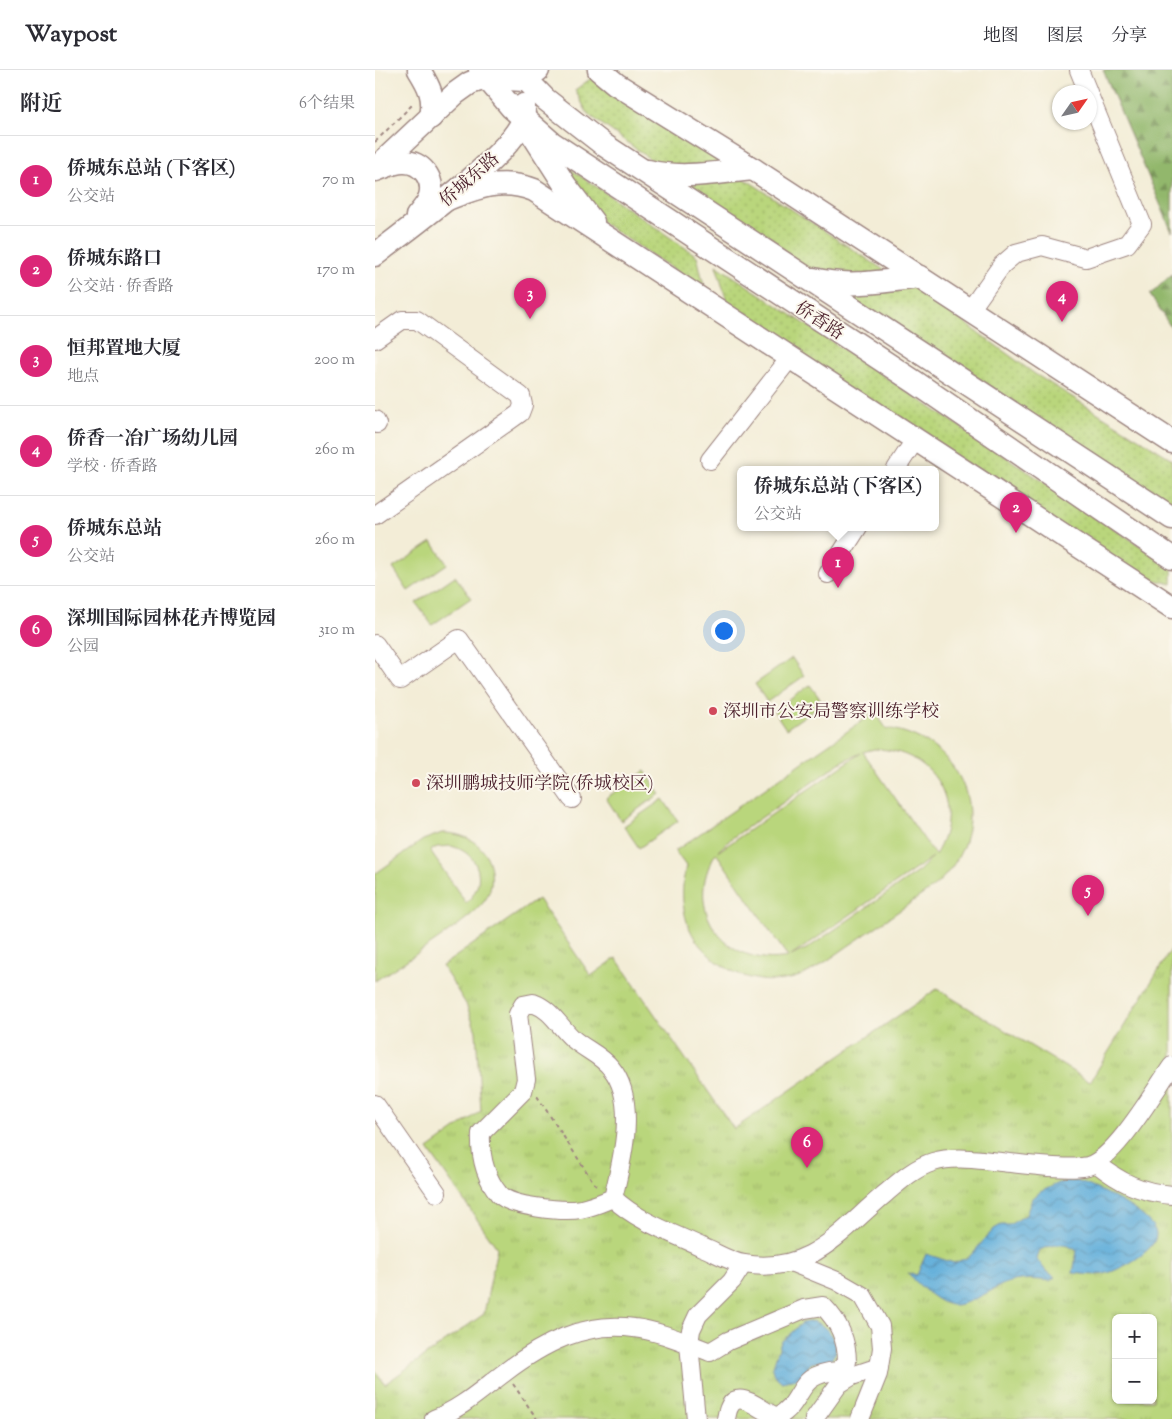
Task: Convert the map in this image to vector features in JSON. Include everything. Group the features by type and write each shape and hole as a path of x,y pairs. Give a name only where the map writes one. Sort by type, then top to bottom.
{"main road":[{"path":"599,70 616,84 753,168 1172,442"},
{"path":"375,170 431,116 483,74 526,73 523,119 570,192 608,239"},
{"name":"侨香路","path":"526,73 571,120 640,169 1172,518"},
{"name":"侨香路","path":"483,74 523,119 552,143 915,382 1172,558"},
{"path":"424,78 433,97 431,116"},
{"name":"侨城东路","path":"375,255 445,200 504,148 523,119"},
{"path":"375,170 396,162 413,163 427,174 430,182 430,198 402,234"},
{"path":"640,169 666,175 753,168"},
{"path":"445,200 481,186 496,183 517,184 534,190 1172,607"},
{"path":"802,276 831,284 853,284 920,277"},
{"path":"1120,574 1172,589"}],"street":[{"path":"1079,70 1085,85"},
{"path":"970,310 1001,265 1016,253 1042,246 1086,258 1127,244 1142,224 1097,114"},
{"path":"375,339 402,320 417,320 521,396 523,405 520,413 375,515"},
{"path":"710,460 790,358"},
{"path":"898,466 915,440"},
{"path":"828,574 855,531"},
{"path":"375,644 401,680 459,639 572,799"},
{"path":"533,1003 543,1007 555,1017 571,1038 610,1067 619,1080 625,1108 623,1154 613,1198 580,1210 519,1205 500,1196 486,1171 481,1149 481,1133 523,1090 526,1079 517,1014 523,1005 533,1003"},
{"path":"613,1198 636,1216 743,1264 774,1266 793,1263 811,1256 894,1186 931,1162 945,1159 966,1159 1068,1167 1096,1163 1108,1154 1121,1138 1172,1066"},
{"path":"375,1104 437,1193"},
{"path":"1096,1163 1128,1185 1149,1193 1172,1195"},
{"path":"793,1263 837,1281 863,1296 881,1326 882,1348 879,1367 867,1405 860,1419"},
{"path":"696,1419 689,1344 691,1330 698,1315 732,1281 743,1264"},
{"path":"434,1419 465,1403 542,1346 569,1334 603,1328 634,1328 710,1352 728,1341 804,1309 823,1306 836,1319 847,1346 847,1362 839,1371 821,1372 812,1376 786,1412 777,1417 765,1413 746,1399 738,1399 730,1405 726,1419"},
{"path":"814,1419 839,1384 852,1376 879,1367"}],"path":[{"path":"375,142 424,78"},
{"path":"526,1079 595,1183 613,1198"},
{"path":"505,1372 537,1419"}],"green space":[{"path":"1103,70 1172,70 1172,232"},
{"path":"594,76 725,164 661,167 588,114 575,90"},
{"path":"559,161 697,256 705,290 600,221"},
{"path":"739,175 887,272 851,278 804,269 687,181"},
{"path":"716,265 1172,567 1172,584 1116,571 730,312"},
{"path":"1172,274 1172,329 1150,295"},
{"path":"913,285 1035,374 1172,459 1172,512 839,291 875,294"},
{"path":"432,542 447,564 408,591 393,568"},
{"path":"455,576 471,598 432,625 416,603"},
{"path":"792,658 804,676 767,702 755,684"},
{"path":"810,685 823,703 786,729 774,711"},
{"path":"875,712 886,728 915,736 938,751 955,770 966,792 969,817 965,842 953,866 932,888 816,968 796,977 782,980 768,981 741,975 716,961 697,942 691,932 684,911 683,889 686,866 675,851","holes":["874,749 895,751 913,758 928,769 939,783 945,799 947,817 944,836 935,855 863,752","861,753 718,851 732,838 843,761","716,853 788,957 765,958 745,954 728,944 715,930 707,913 704,894 706,874","933,857 919,871 808,948 791,956"]},
{"path":"645,771 660,794 621,821 606,798"},
{"path":"663,799 678,821 639,848 624,826"},
{"path":"442,833 456,834 474,842 483,851 489,862 492,877 489,892 481,906 469,916 436,941 375,981 375,874 423,840","holes":["451,846 469,855 474,862 479,878 473,895 466,903 430,851 437,847"]},
{"path":"538,899 591,976 616,958 734,1129 937,989 1090,1082 1172,948 1172,1419 375,1419 375,1370 385,1384 484,1314 497,1248 428,1149 481,1111 476,1031 466,1004 442,966"}],"water":[{"path":"1076,1181 1109,1195 1146,1218 1153,1226 1156,1234 1155,1240 1150,1247 1127,1265 1104,1274 1092,1275 1073,1273 1077,1251 1073,1248 1064,1245 1050,1246 1040,1250 1037,1259 1045,1270 1055,1277 1050,1281 1027,1280 1009,1282 968,1302 953,1305 941,1302 931,1295 908,1273 917,1275 926,1254 954,1263 969,1257 994,1229 1001,1225 1009,1225 1026,1215 1032,1199 1040,1192 1059,1183"},
{"path":"813,1321 823,1326 829,1333 834,1341 836,1352 831,1359 811,1363 800,1378 782,1382 774,1375 772,1369 781,1342 802,1323"}],"place":[{"name":"恒邦置地大厦","path":"530,319"},
{"name":"侨香一冶广场幼儿园","path":"1062,322"},
{"name":"侨城东路口","path":"1016,533"},
{"name":"侨城东总站 (下客区)","path":"838,588"},
{"name":"深圳市公安局警察训练学校","path":"713,711"},
{"name":"深圳鹏城技师学院(侨城校区)","path":"416,783"},
{"name":"侨城东总站","path":"1088,916"},
{"name":"深圳国际园林花卉博览园","path":"807,1168"}]}
